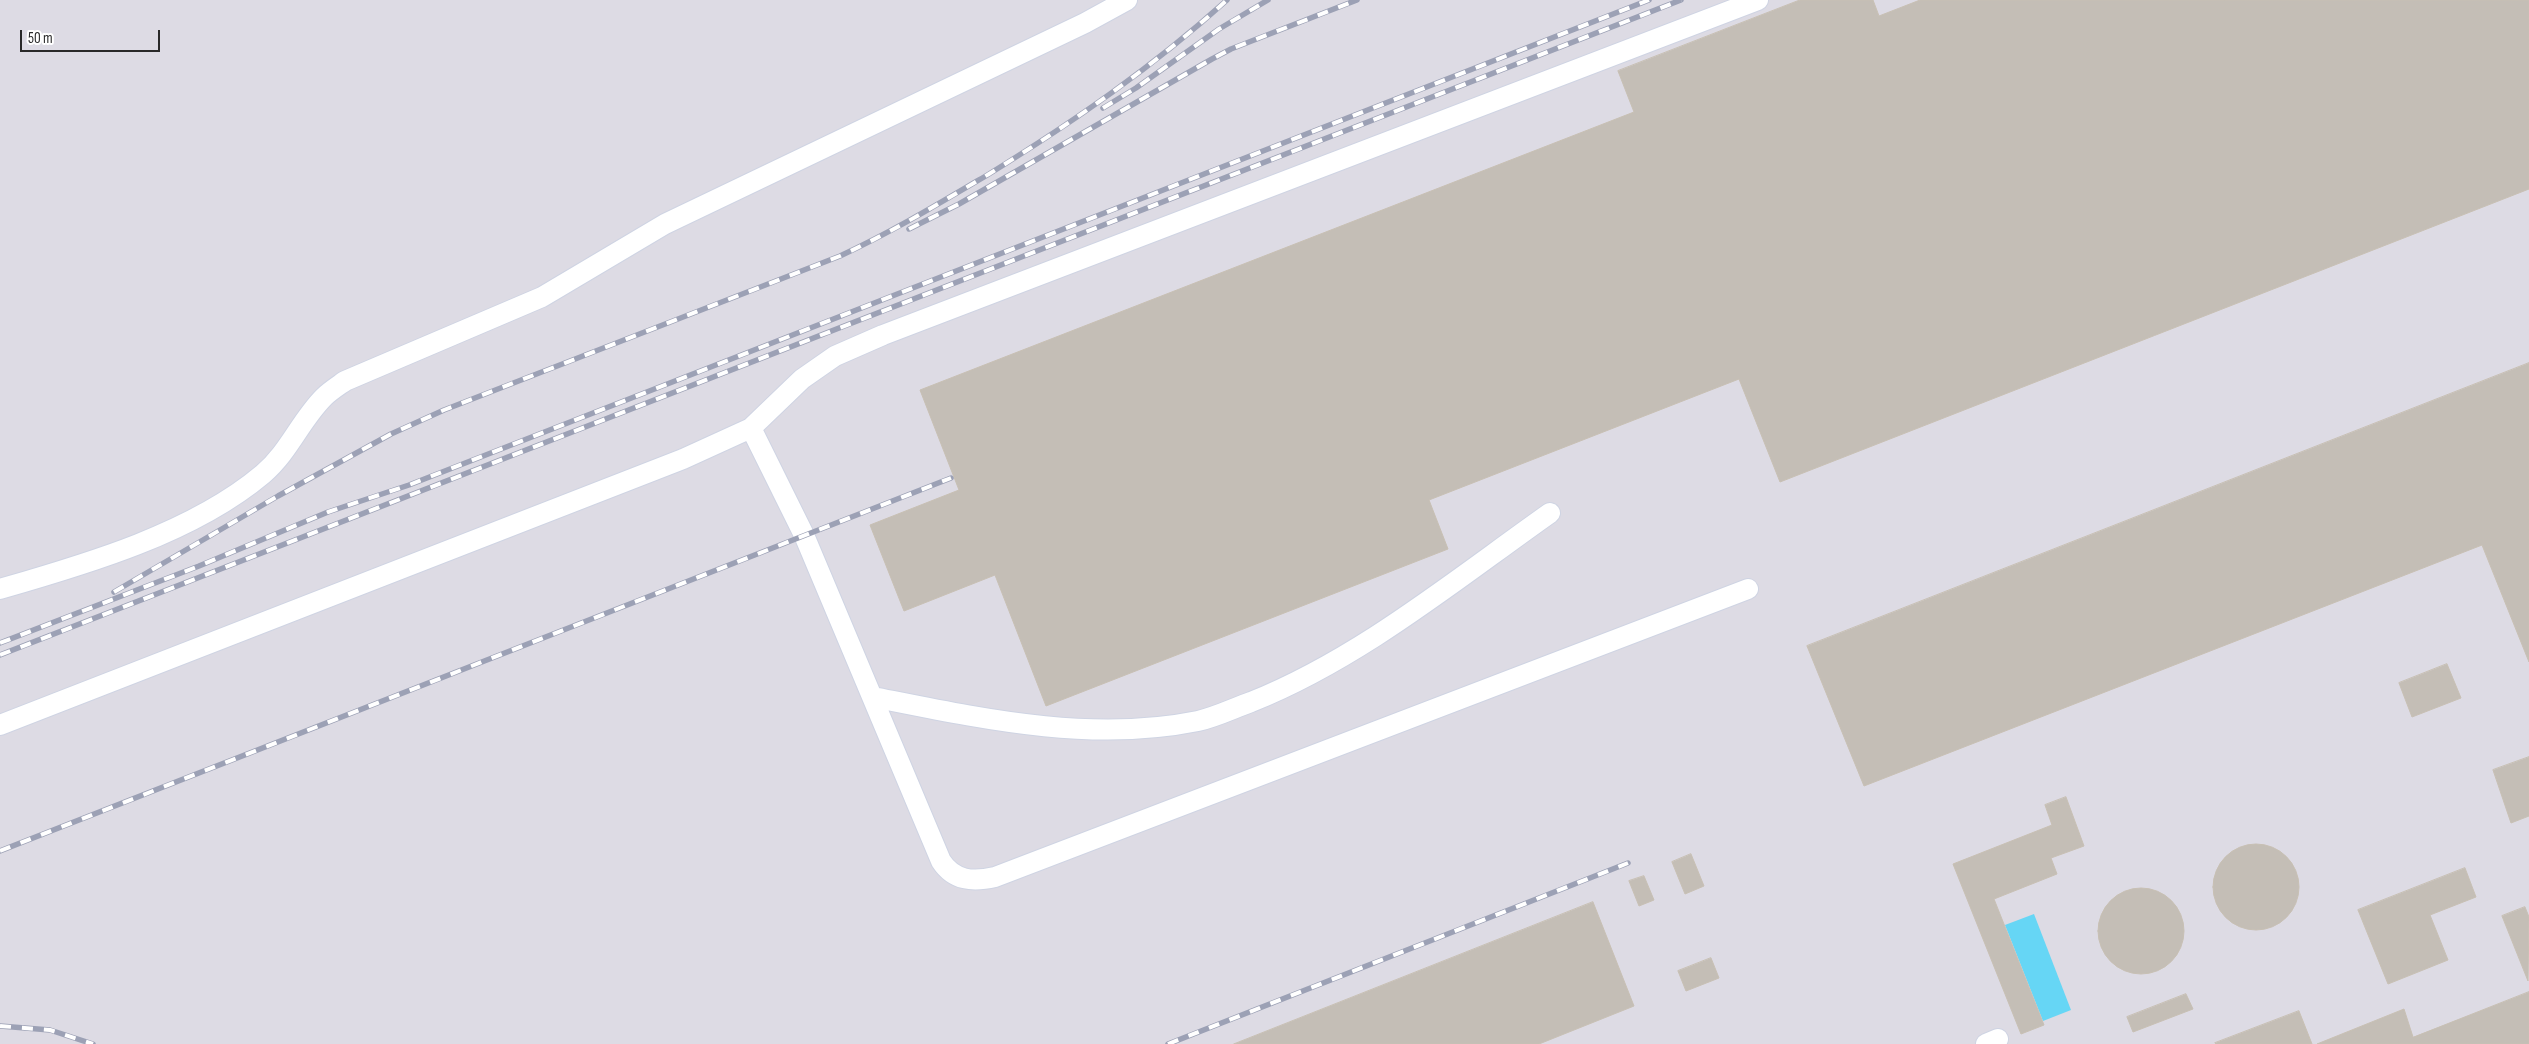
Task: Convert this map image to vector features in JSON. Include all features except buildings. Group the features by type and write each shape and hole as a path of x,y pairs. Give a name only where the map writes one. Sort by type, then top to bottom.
{"street":[{"path":"0,589 88,563 197,516 262,475 284,454 324,397 345,381 542,297 665,224 1085,23 1127,0"},
{"path":"0,726 684,458 751,428 802,379 835,356 883,335 1758,0"},
{"path":"751,428 804,535 941,861 947,870 967,880 980,880 1748,589"},
{"path":"873,697 997,721 1059,728 1164,726 1200,721 1277,692 1310,676 1408,613 1550,513"}],"shaded area":[{"path":"0,0 2529,0 2529,1044 0,1044"}],"water":[{"path":"2034,914 2071,1010 2043,1021 2005,925"}],"railway":[{"path":"114,592 278,496 391,434 444,410 840,256 916,217 989,174 1082,114 1141,71 1227,0"},
{"path":"1103,108 1136,88 1219,29 1268,0"},
{"path":"909,229 959,204 1231,49 1357,0"},
{"path":"0,643 199,566 328,512 409,485 1649,0"},
{"path":"0,655 1681,0"},
{"path":"0,851 951,478"},
{"path":"1168,1044 1628,863"},
{"path":"0,1026 50,1030 93,1044"}]}
